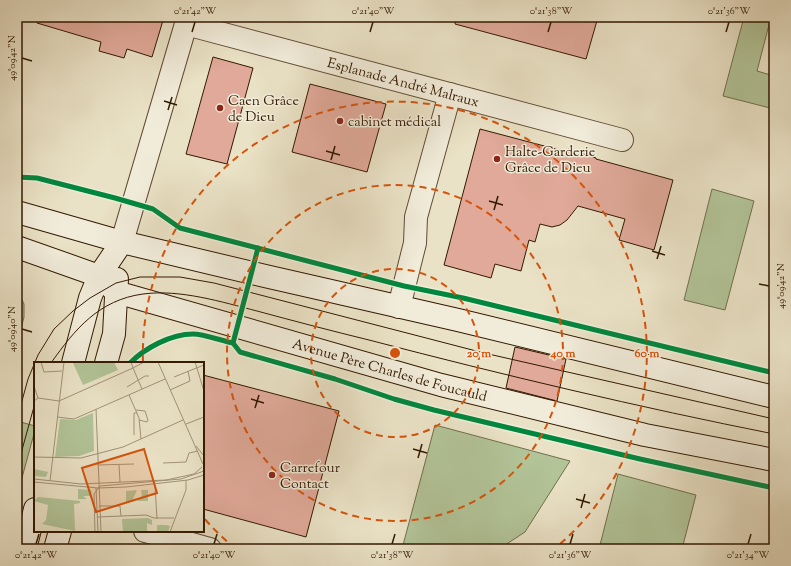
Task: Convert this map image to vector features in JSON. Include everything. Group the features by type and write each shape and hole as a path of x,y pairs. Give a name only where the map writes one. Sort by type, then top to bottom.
{"main road":[{"name":"Esplanade André Malraux","path":"187,20 450,94 622,140"},
{"path":"106,362 114,334 116,292 122,242 187,20"},
{"path":"399,307 415,244 416,217 450,94"},
{"path":"17,212 122,242 473,323 774,397"},
{"path":"73,362 90,298 99,276 122,242"},
{"name":"Avenue Père Charles de Foucauld","path":"17,247 99,276 116,292 441,385 645,435 774,460"},
{"path":"25,549 34,514"},
{"path":"55,549 60,532"},
{"path":"149,532 210,549"}],"green space":[{"path":"744,17 771,17 757,71 774,76 774,109 723,96"},
{"path":"712,189 754,201 725,310 684,300"},
{"path":"17,289 24,304 24,317 17,344"},
{"path":"17,421 34,426 34,434 17,496"},
{"path":"435,425 570,461 525,532 499,549 402,549"},
{"path":"618,474 696,495 682,549 599,549"}],"building":[{"path":"38,17 164,17 152,57 127,49 124,58 99,51 101,42 37,23"},
{"path":"456,17 598,17 586,59 455,24"},
{"name":"Caen Grâce de Dieu","path":"213,57 253,68 227,164 186,154"},
{"name":"cabinet médical","path":"310,84 386,104 367,172 292,152"},
{"path":"480,129 567,152 568,149 596,159 673,180 654,250 619,240 625,219 578,206 567,220 560,225 552,227 540,224 535,242 529,240 521,271 495,264 491,278 444,265"},
{"path":"515,347 566,359 557,401 506,388"},
{"path":"204,375 339,411 306,537 204,509"}],"tram line":[{"path":"35,362 54,329 73,311 90,298 116,283 140,277 180,277 214,283 484,353 774,419"},
{"path":"52,362 79,328 90,318 113,303 127,297 143,294 172,293 215,300 327,330 571,390 774,434"},
{"path":"17,419 28,379 34,365"},
{"path":"17,468 34,407"}],"cycle path":[{"path":"17,177 37,178 115,198 153,209 180,228 404,286 463,298 774,373"},
{"path":"131,362 151,347 176,336 193,334 202,335 233,343 258,248"},
{"path":"233,343 240,352 335,379 394,399 434,410 640,459 774,488"}],"place":[{"name":"Caen Grâce de Dieu","path":"220,108"},
{"name":"cabinet médical","path":"340,121"},
{"name":"Halte-Garderie Grâce de Dieu","path":"497,159"},
{"name":"Carrefour Contact","path":"272,475"}]}
